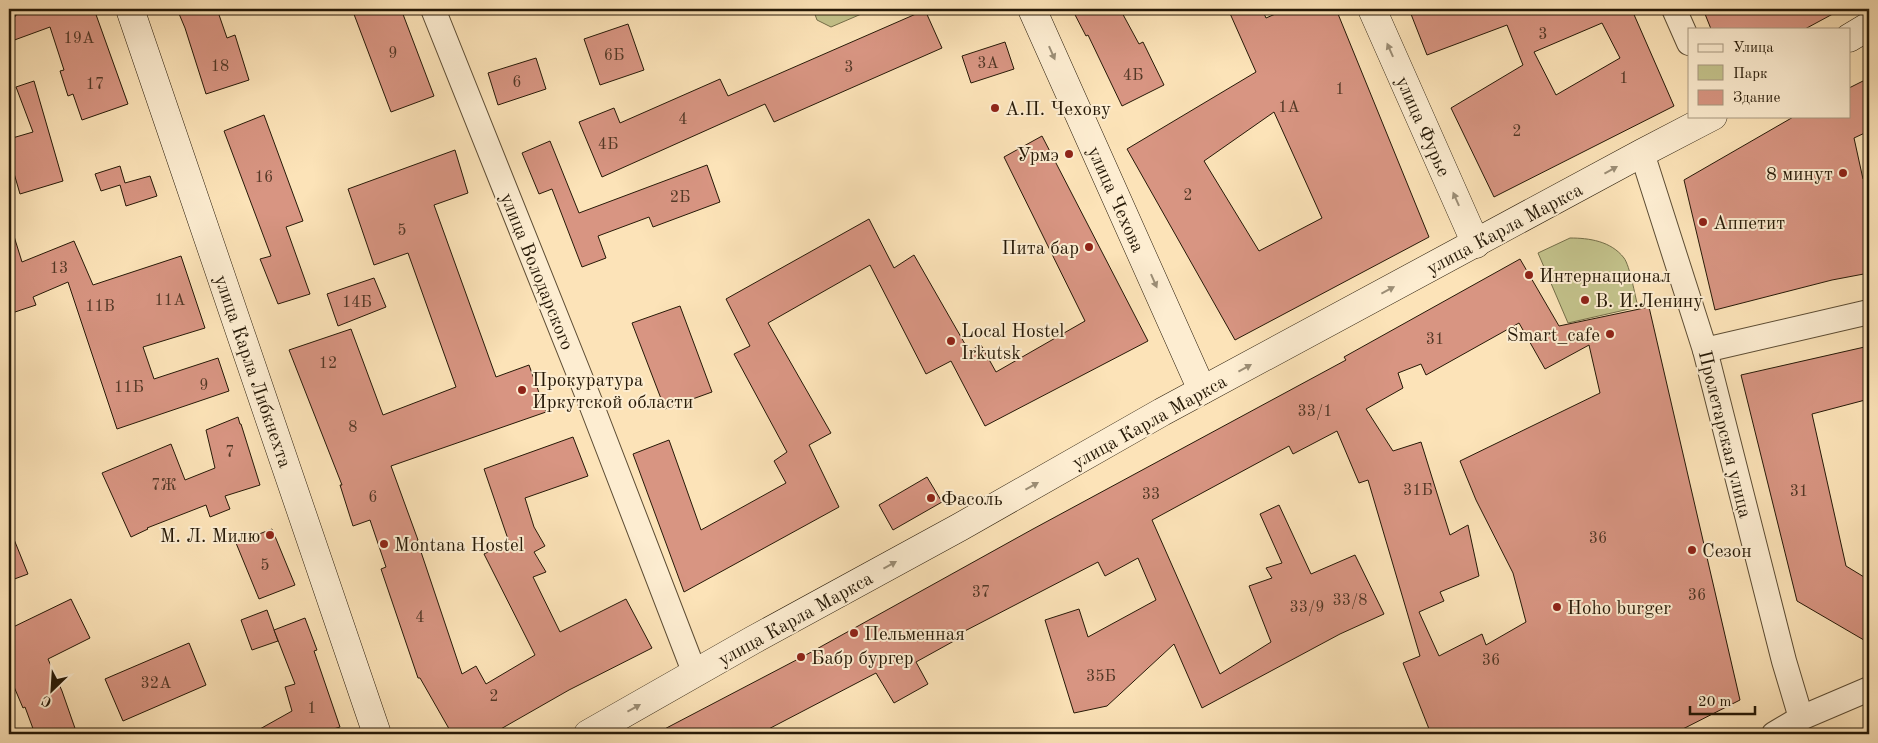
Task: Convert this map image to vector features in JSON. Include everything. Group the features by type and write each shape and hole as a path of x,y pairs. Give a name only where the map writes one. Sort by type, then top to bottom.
{"street":[{"name":"улица Карла Либкнехта","path":"130,9 378,734"},
{"name":"улица Володарского","path":"433,9 591,404 695,674"},
{"name":"улица Чехова","path":"1032,9 1202,390"},
{"name":"улица Фурье","path":"1372,9 1476,244"},
{"path":"1674,9 1688,41"},
{"path":"1850,37 1869,26"},
{"name":"улица Карла Маркса","path":"591,734 1202,390 1709,118"},
{"name":"Пролетарская улица","path":"1642,153 1705,350 1784,661 1801,718"},
{"path":"1705,350 1869,312"},
{"path":"1774,734 1801,718 1869,689"}],"green space":[{"path":"813,9 873,9 831,27 817,20"},
{"path":"1570,238 1606,244 1619,252 1628,267 1638,307 1568,323 1538,253"}],"building":[{"path":"13,9 94,9 128,104 82,120 73,94 68,96 60,71 64,70 50,27 9,42 9,17 16,16"},
{"path":"177,9 217,9 227,38 235,35 249,80 206,94"},
{"path":"352,9 401,9 434,96 391,112"},
{"path":"1072,9 1120,9 1139,44 1143,42 1164,85 1122,106 1088,35 1086,36"},
{"path":"1228,9 1262,9 1266,18 1287,9 1336,9 1429,237 1235,340 1127,149 1256,72","holes":["1274,112 1322,218 1259,251 1204,161"]},
{"path":"1409,9 1635,9 1632,10 1674,106 1494,197 1451,108 1523,65 1507,25 1427,55","holes":["1602,23 1620,58 1556,95 1534,52"]},
{"path":"1703,9 1842,9 1807,28 1711,28"},
{"path":"925,10 942,48 774,122 765,104 602,177 579,122 614,108 620,123 720,79 728,96"},
{"path":"628,24 644,70 600,85 584,39"},
{"path":"1005,42 1014,69 971,83 962,56"},
{"path":"536,58 546,89 498,105 488,73"},
{"path":"1869,78 1869,131 1854,138 1863,179 1869,176 1869,273 1832,280 1715,310 1684,180 1792,118 1850,118 1850,88"},
{"path":"34,81 63,181 20,194 9,156 9,139 33,132 16,87"},
{"path":"264,115 303,221 286,227 310,294 278,304 260,259 271,256 224,131"},
{"path":"1042,136 1148,341 985,426 951,361 926,374 870,265 768,323 831,433 809,445 839,507 684,592 633,454 669,440 701,530 786,483 774,461 787,452 734,354 750,346 726,299 869,219 894,268 914,255 969,351 981,345 996,372 1085,321 1004,157"},
{"path":"550,141 579,213 707,165 720,202 653,227 649,217 598,236 606,258 582,267 552,189 539,194 522,153"},
{"path":"455,150 468,193 434,205 496,377 529,365 546,412 391,466 418,540 462,674 476,666 486,684 535,655 484,554 509,542 484,469 573,437 588,476 525,498 534,527 545,546 534,552 546,572 533,577 560,632 626,599 652,648 569,690 492,734 452,734 420,678 418,678 381,569 386,567 370,520 353,526 340,485 342,485 289,350 351,329 383,415 456,387 408,253 374,265 348,189"},
{"path":"120,166 125,183 150,176 157,196 126,206 120,185 101,191 95,174"},
{"path":"9,233 13,233 22,262 74,241 93,285 181,256 205,328 143,347 154,379 218,358 229,391 117,429 68,282 33,297 36,305 9,314"},
{"path":"1520,259 1559,326 1649,307 1740,700 1673,734 1431,734 1403,663 1420,656 1368,480 1359,483 1337,431 1293,454 1289,446 1152,520 1220,674 1271,642 1249,586 1272,578 1266,568 1282,563 1260,514 1279,505 1311,574 1355,555 1384,614 1340,634 1202,708 1174,644 1107,706 1074,713 1045,620 1079,609 1088,637 1156,600 1138,558 1105,576 1098,562 961,633 963,636 916,662 928,684 894,703 876,673 759,734 655,734 804,656 1033,529 1346,360 1344,357","holes":["1519,323 1545,369 1589,345 1600,393 1460,461 1476,500 1513,573 1526,622 1486,645 1482,634 1439,656 1419,612 1444,601 1440,592 1479,576 1468,525 1450,535 1421,442 1393,451 1366,409 1403,388 1398,373 1421,364 1426,375"]},
{"path":"374,278 386,307 338,326 327,294"},
{"path":"680,306 712,392 665,409 632,323"},
{"path":"1869,346 1869,399 1812,414 1846,566 1869,580 1869,643 1797,601 1741,375"},
{"path":"238,417 260,485 225,496 230,509 210,517 206,505 147,528 131,537 102,473 171,444 185,480 215,468 206,430"},
{"path":"927,477 942,502 893,530 879,505"},
{"path":"9,527 28,574 9,581"},
{"path":"272,529 295,585 259,599 236,543"},
{"path":"71,599 90,638 48,659 62,691 77,734 35,734 25,707 23,708 9,675 9,629"},
{"path":"267,610 278,641 252,650 241,620"},
{"path":"305,618 317,650 314,651 340,727 317,734 251,734 292,711 285,687 295,684 274,630"},
{"path":"189,643 206,685 123,721 105,679"}],"place":[{"name":"А.П. Чехову","path":"995,108"},
{"name":"Урмэ","path":"1069,154"},
{"name":"8 минут","path":"1843,173"},
{"name":"Аппетит","path":"1703,222"},
{"name":"Пита бар","path":"1089,247"},
{"name":"Интернационал","path":"1529,275"},
{"name":"В. И.Ленину","path":"1585,300"},
{"name":"Smart_cafe","path":"1610,334"},
{"name":"Local Hostel Irkutsk","path":"951,341"},
{"name":"Прокуратура Иркутской области","path":"522,390"},
{"name":"Фасоль","path":"931,498"},
{"name":"М. Л. Милю","path":"270,535"},
{"name":"Montana Hostel","path":"384,544"},
{"name":"Сезон","path":"1692,550"},
{"name":"Hoho burger","path":"1557,607"},
{"name":"Пельменная","path":"854,633"},
{"name":"Бабр бургер","path":"801,657"}]}
